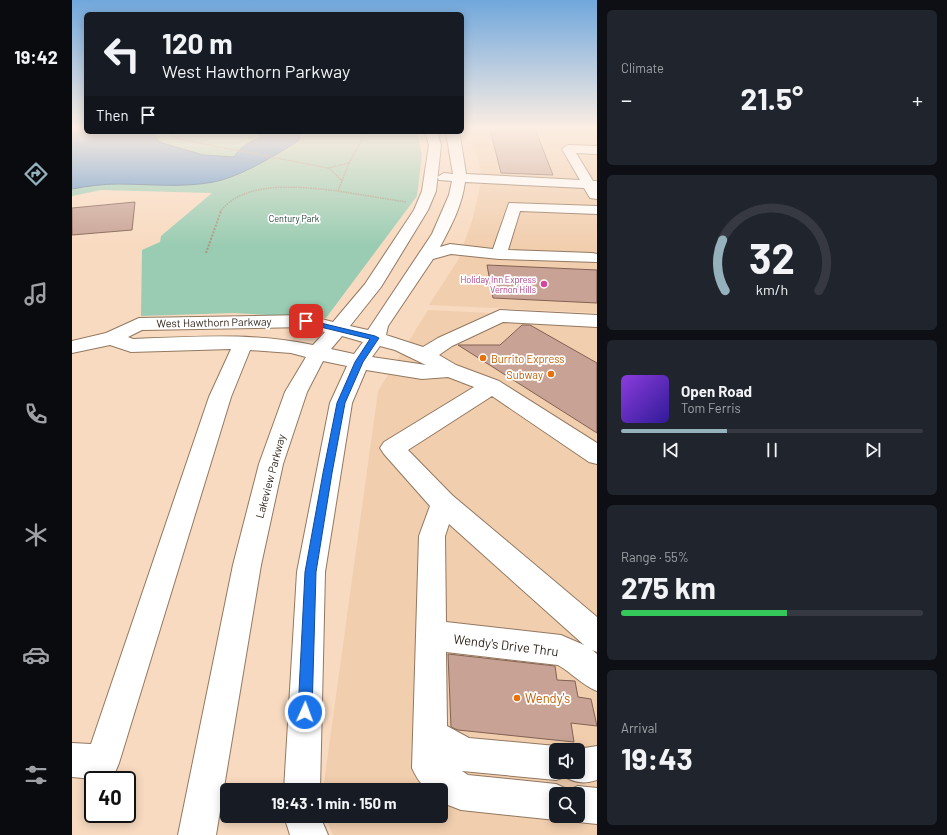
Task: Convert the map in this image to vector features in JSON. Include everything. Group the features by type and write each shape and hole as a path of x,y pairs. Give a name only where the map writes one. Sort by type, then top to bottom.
{"street":[{"name":"Lakeview Parkway","path":"197,835 247,565 271,464 296,392 318,352 372,286 416,220 429,191 432,168"},
{"path":"302,783 311,572 341,403 359,362 375,338 379,326 425,256 451,212 459,178 458,168"},
{"path":"582,168 593,184 597,199"},
{"path":"431,176 593,184"},
{"path":"499,254 514,206 597,210"},
{"path":"425,256 450,249 499,254 592,258"},
{"path":"426,355 445,342 500,316 597,322"},
{"name":"West Hawthorn Parkway","path":"72,347 112,338 139,324 179,322 306,321 401,345 426,355 449,370"},
{"name":"West Hawthorn Parkway","path":"112,338 131,346 243,343 291,347 359,362 422,372 449,370"},
{"path":"72,760 102,763 220,397 243,343"},
{"path":"449,370 492,386 597,455"},
{"path":"492,386 392,448 443,503 597,637"},
{"path":"443,503 432,536 430,768 461,792 549,801"},
{"name":"Wendy's Drive Thru","path":"431,634 463,640 561,650 580,660 597,675"},
{"path":"431,736 466,755 549,762"},
{"path":"585,766 597,763"},
{"path":"585,805 597,806"},
{"path":"299,835 301,823"},
{"path":"305,823 309,835"}],"path":[{"path":"328,168 342,180"},
{"path":"338,191 347,168"},
{"path":"206,253 221,211 238,196 263,189 294,186 338,191 410,203"}],"shaded area":[{"path":"480,168 597,168 597,313 429,305 458,260 473,218 481,182"},
{"path":"428,310 597,318 597,835 333,835 328,823 448,823 448,783 324,783 378,391"}],"green space":[{"name":"Century Park","path":"72,168 420,168 417,196 326,318 233,313 141,316 142,250 160,242 161,236 212,193 101,190 72,196"}],"water":[{"path":"72,168 251,168 234,176 201,184 107,184 72,189"}],"building":[{"path":"500,168 550,168 553,175 501,173"},
{"path":"135,202 132,230 72,235 72,208"},
{"name":"Holiday Inn Express Vernon Hills","path":"487,265 597,270 597,303 493,298"},
{"path":"522,325 530,325 597,363 597,433 458,345 500,345"},
{"name":"Wendy's","path":"448,654 555,666 557,680 575,681 578,697 591,699 597,726 571,723 574,742 458,730 451,727"}],"place":[{"name":"Holiday Inn Express Vernon Hills","path":"544,284"},
{"name":"Burrito Express","path":"483,358"},
{"name":"Subway","path":"551,374"},
{"name":"Wendy's","path":"517,698"}],"route":[{"path":"305,712 311,572 341,403 359,362 375,338 306,321"}]}
